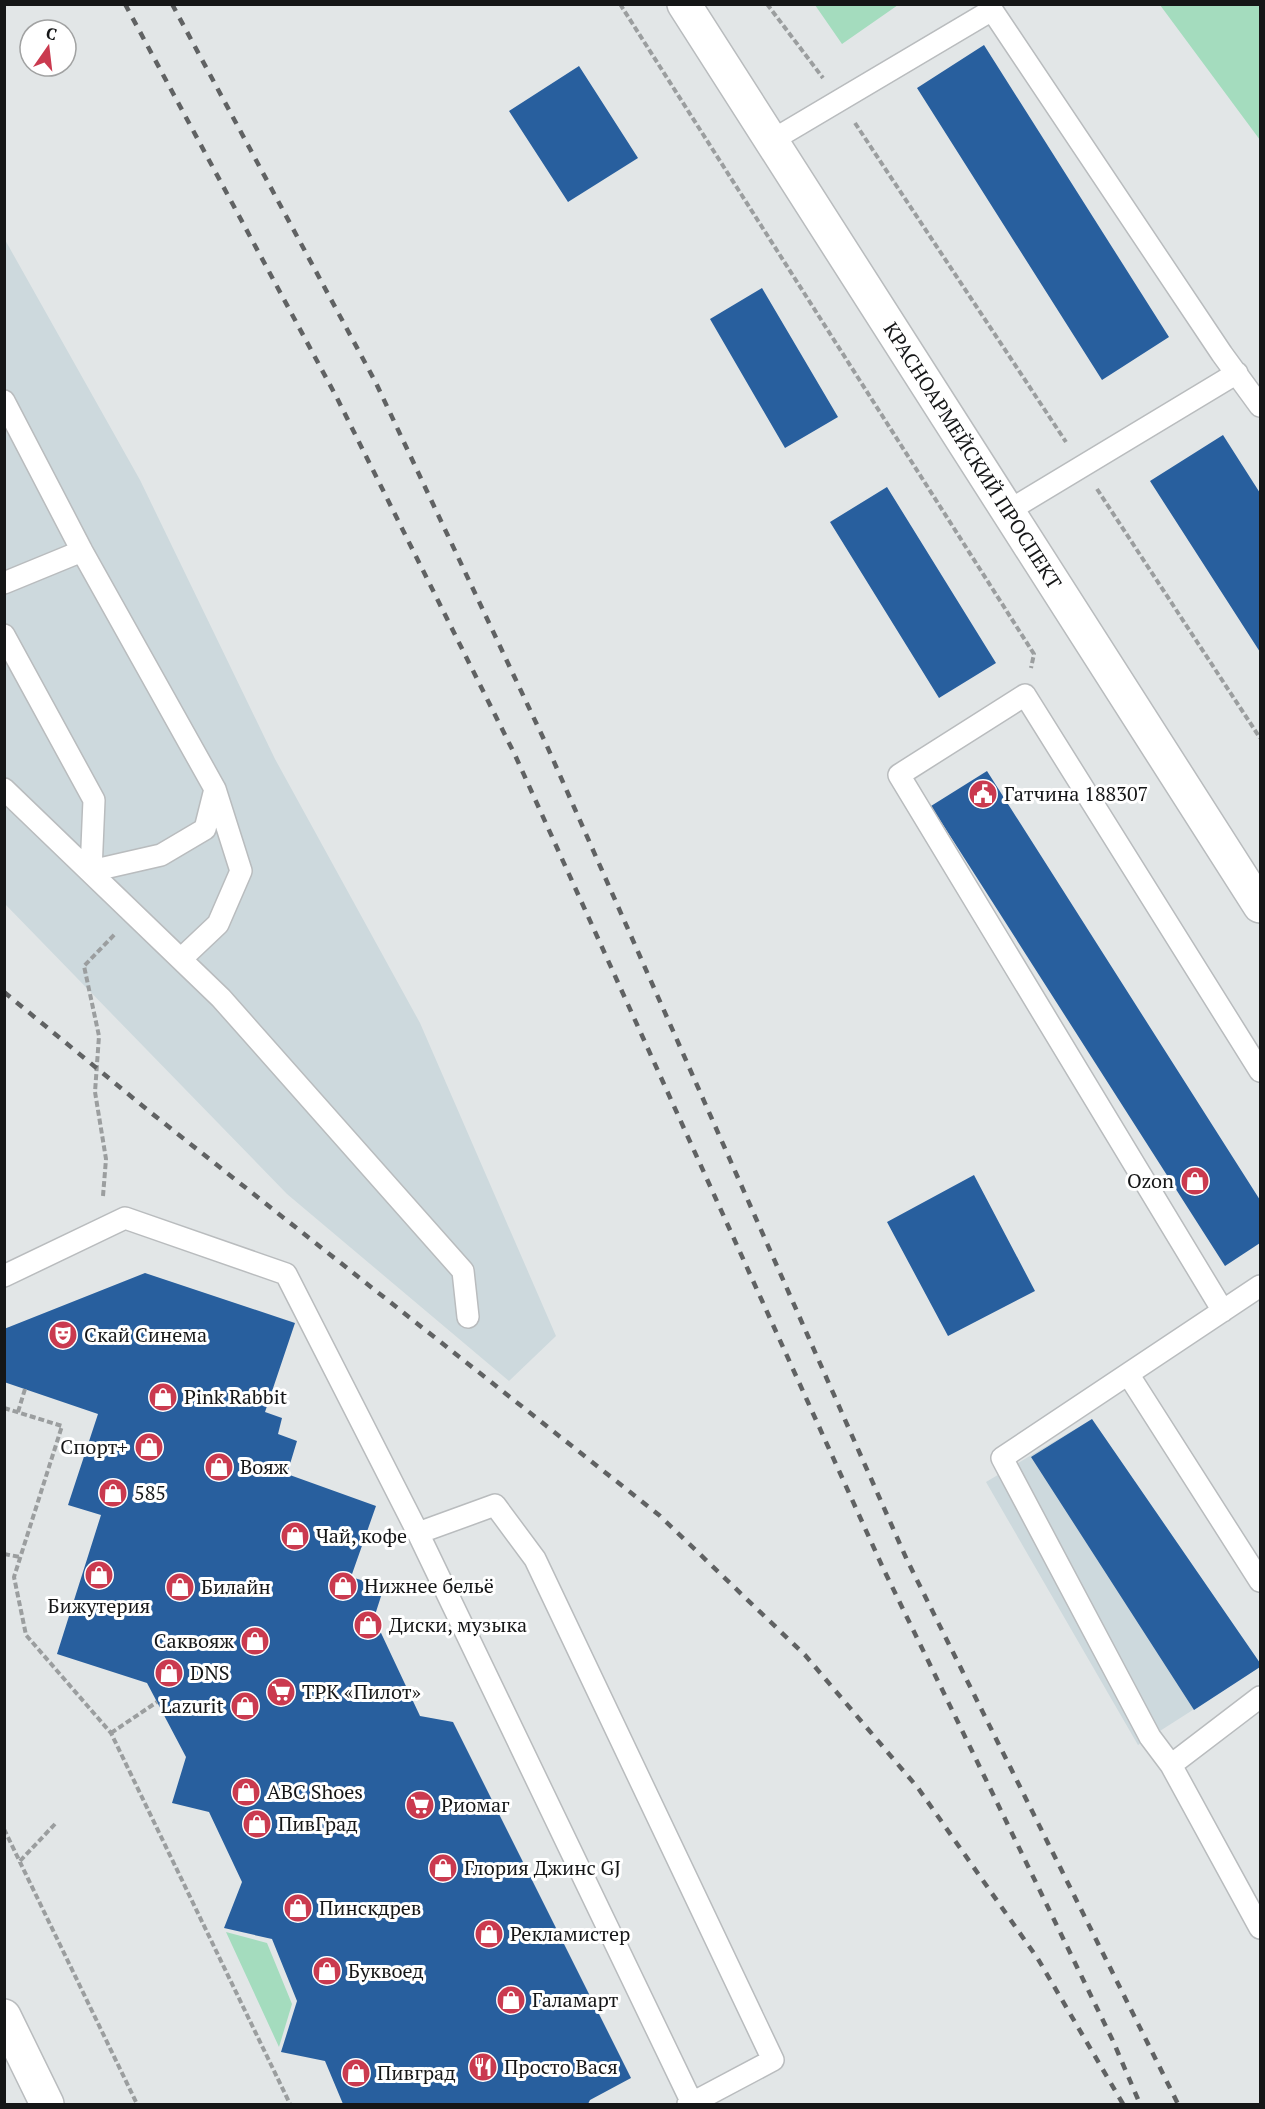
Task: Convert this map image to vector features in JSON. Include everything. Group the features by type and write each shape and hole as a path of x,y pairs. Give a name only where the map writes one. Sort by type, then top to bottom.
{"main road":[{"name":"КРАСНОАРМЕЙСКИЙ ПРОСПЕКТ","path":"684,4 1008,511 1257,893"},
{"path":"4,2016 47,2104"}],"lane":[{"path":"771,141 992,10 1222,354 1260,406"},
{"path":"1008,511 1237,374"},
{"path":"4,401 82,551 215,789 242,871 218,924 181,959"},
{"path":"4,583 82,551"},
{"path":"4,635 94,800 91,871"},
{"path":"1223,1311 899,775 1025,695 1260,1071"},
{"path":"4,789 221,998 463,1271 468,1317"},
{"path":"91,871 161,855 205,829 215,789"},
{"path":"4,1276 125,1218 286,1274 418,1533 690,2104 773,2060 535,1559 495,1505 418,1533"},
{"path":"1260,1286 1002,1458 1150,1737 1171,1765 1260,1928"},
{"path":"1128,1374 1260,1581"},
{"path":"1171,1765 1260,1697"}],"path":[{"path":"620,4 1034,654 1025,695"},
{"path":"767,4 840,100 1260,738"},
{"path":"100,1230 106,1159 95,1092 99,1036 84,966 134,913"},
{"path":"18,1412 25,1389"},
{"path":"4,1408 62,1426 14,1578 26,1635 111,1733 290,2104"},
{"path":"4,1554 20,1557"},
{"path":"111,1733 157,1702"},
{"path":"20,1860 55,1824"},
{"path":"4,1829 137,2104"}],"shaded area":[{"path":"4,238 140,480 275,759 420,1023 556,1336 509,1381 287,1194 5,904"},
{"path":"1092,1419 1260,1663 1260,1667 1138,1745 986,1482"}],"green space":[{"path":"815,5 898,5 842,44"},
{"path":"1160,5 1260,5 1260,140"},
{"path":"226,1932 267,1943 292,2004 279,2047"}],"building":[{"path":"984,45 1169,337 1102,380 917,88"},
{"path":"579,66 638,158 568,202 509,111"},
{"path":"762,288 838,417 785,448 710,319"},
{"path":"1223,435 1260,493 1260,652 1150,481"},
{"path":"887,487 996,663 939,698 830,522"},
{"path":"987,771 1260,1200 1260,1243 1225,1266 931,806"},
{"path":"974,1175 1035,1291 948,1336 887,1222"},
{"name":"ТРК «Пилот»","path":"145,1273 295,1323 265,1412 282,1418 278,1434 297,1441 287,1474 376,1506 351,1577 384,1587 374,1618 420,1716 453,1722 631,2078 590,2100 588,2104 343,2104 325,2061 281,2052 297,2001 272,1939 224,1928 242,1882 209,1812 172,1803 186,1757 147,1683 57,1654 101,1515 68,1505 98,1414 4,1382 4,1329"},
{"path":"1092,1419 1260,1663 1260,1667 1194,1710 1031,1457"}],"railway":[{"path":"125,4 337,398 515,755 883,1568 1113,2041 1140,2104"},
{"path":"172,4 376,383 547,746 907,1560 1178,2104"},
{"path":"4,992 150,1112 659,1515 805,1655 918,1788 1038,1959 1123,2104"}],"place":[{"name":"Гатчина 188307","path":"983,794"},
{"name":"Ozon","path":"1195,1181"},
{"name":"Скай Синема","path":"63,1335"},
{"name":"Pink Rabbit","path":"163,1397"},
{"name":"Спорт+","path":"149,1447"},
{"name":"Вояж","path":"219,1467"},
{"name":"585","path":"113,1493"},
{"name":"Чай, кофе","path":"295,1536"},
{"name":"Бижутерия","path":"99,1575"},
{"name":"Нижнее бельё","path":"343,1586"},
{"name":"Билайн","path":"180,1587"},
{"name":"Диски, музыка","path":"368,1625"},
{"name":"Саквояж","path":"255,1641"},
{"name":"DNS","path":"169,1673"},
{"name":"ТРК «Пилот»","path":"281,1692"},
{"name":"Lazurit","path":"245,1706"},
{"name":"ABC Shoes","path":"246,1792"},
{"name":"Риомаг","path":"420,1805"},
{"name":"ПивГрад","path":"257,1824"},
{"name":"Глория Джинс GJ","path":"443,1868"},
{"name":"Пинскдрев","path":"298,1908"},
{"name":"Рекламистер","path":"489,1934"},
{"name":"Буквоед","path":"327,1971"},
{"name":"Галамарт","path":"511,2000"},
{"name":"Просто Вася","path":"483,2067"},
{"name":"Пивград","path":"356,2073"}]}
